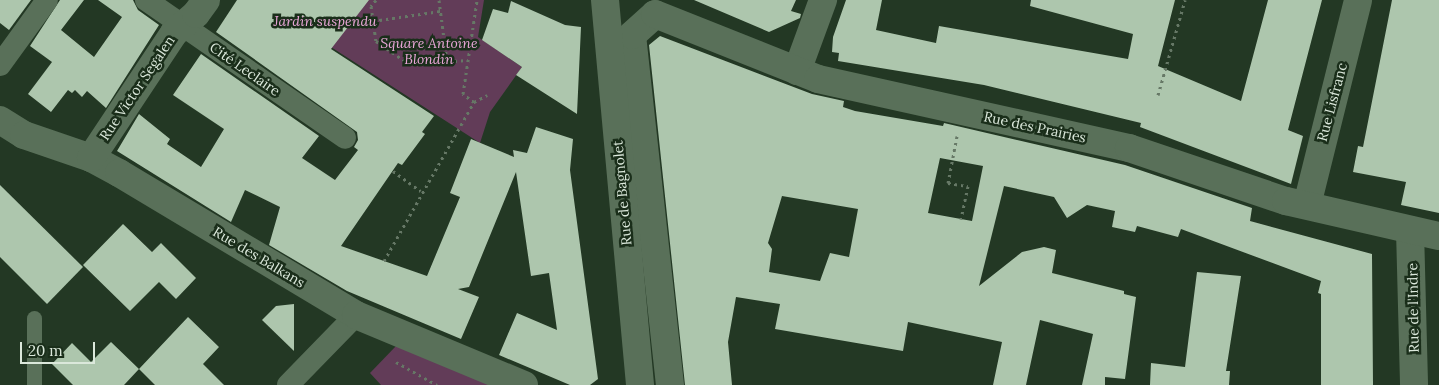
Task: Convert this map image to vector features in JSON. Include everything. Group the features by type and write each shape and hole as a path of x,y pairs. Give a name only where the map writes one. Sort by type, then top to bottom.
{"street":[{"path":"0,65 47,0"},
{"name":"Cité Leclaire","path":"146,0 344,138"},
{"name":"Rue Victor Segalen","path":"91,158 117,114 181,26 206,0"},
{"name":"Rue de Bagnolet","path":"605,0 640,385"},
{"path":"797,71 823,0"},
{"name":"Rue Lisfranc","path":"1307,205 1358,0"},
{"name":"Rue des Prairies","path":"639,29 655,14 818,79 1129,148 1286,201 1439,236"},
{"name":"Rue de Bagnolet","path":"639,29 632,35 672,381 670,385"},
{"name":"Rue des Balkans","path":"0,120 24,135 91,158 356,315 524,385"},
{"name":"Rue de l'Indre","path":"1410,230 1414,385"},
{"path":"288,385 356,315"}],"lane":[{"path":"34,318 34,385"}],"path":[{"path":"376,0 371,6 376,41 408,64 468,60"},
{"path":"439,0 447,62"},
{"path":"474,102 463,94 477,0"},
{"path":"1158,95 1185,0"},
{"path":"373,21 440,11"},
{"path":"384,261 421,191 474,102 487,95"},
{"path":"961,219 968,186 948,183 962,111"},
{"path":"393,171 421,191"},
{"path":"394,360 437,385"}],"green space":[{"name":"Square Antoine Blondin","path":"258,0 484,0 478,37 522,67 490,112 480,143"},
{"path":"397,345 494,385 381,385 370,373"}],"building":[{"path":"0,0 31,0 9,30 0,23"},
{"path":"60,0 84,0 61,30 94,57 122,17 98,0 133,0 138,10 159,25 106,108 87,91 82,97 75,90 72,93 68,90 51,112 28,94 52,62 30,46"},
{"path":"237,0 369,0 331,49 434,116 422,132 425,134 402,165 398,163 341,246 427,276 460,197 450,193 471,139 514,157 513,150 527,153 536,127 573,139 570,170 598,379 590,385 570,385 499,355 517,313 557,330 549,273 531,276 516,172 469,287 458,289 479,297 461,339 347,291 269,245 280,207 245,190 231,222 117,151 139,114 170,139 167,144 201,167 224,129 173,95 201,54 319,136 302,158 335,180 358,150 354,147 358,140 357,132 216,32"},
{"path":"694,0 796,0 791,11 801,14 800,18 769,32"},
{"path":"846,0 882,0 876,30 936,43 939,26 1128,59 1133,34 1030,6 1031,0 1175,0 1158,66 1241,101 1268,0 1322,0 1288,130 1303,136 1291,184 1140,127 1141,123 984,85 838,61 839,53 832,52 833,37"},
{"path":"1392,0 1439,0 1439,213 1401,205 1406,182 1353,172 1358,146 1363,147"},
{"path":"511,1 565,25 581,27 577,114 516,75 522,67 482,40 493,9 508,13"},
{"path":"660,36 812,94 844,101 843,107 855,111 943,126 944,123 1125,165 1252,208 1250,221 1372,254 1373,385 1321,385 1321,294 1318,293 1321,281 1181,229 1178,237 1137,226 1135,232 1112,227 1115,211 1087,205 1067,218 1054,197 1004,186 979,286 1022,252 1044,247 1056,250 1052,273 1124,291 1124,294 1136,297 1125,379 1105,377 1105,385 1082,385 1093,334 1040,320 1026,385 993,385 1002,342 908,322 903,351 775,329 780,304 736,297 728,342 732,385 685,385 649,45","holes":["940,158 983,166 972,221 928,213","782,196 858,209 849,257 830,253 820,281 769,272 772,249 768,243"]},
{"path":"0,185 83,267 47,304 0,257"},
{"path":"123,224 152,252 161,243 196,278 176,299 159,282 130,311 83,265"},
{"path":"1197,272 1241,276 1226,371 1230,371 1229,385 1150,385 1151,363 1185,367"},
{"path":"294,304 294,351 262,320 276,306"},
{"path":"188,317 219,347 203,364 224,385 155,385 139,369"},
{"path":"111,342 139,369 124,385 73,385 52,364 72,343 91,362"}],"park label":[{"name":"Jardin suspendu","path":"325,21"}]}
